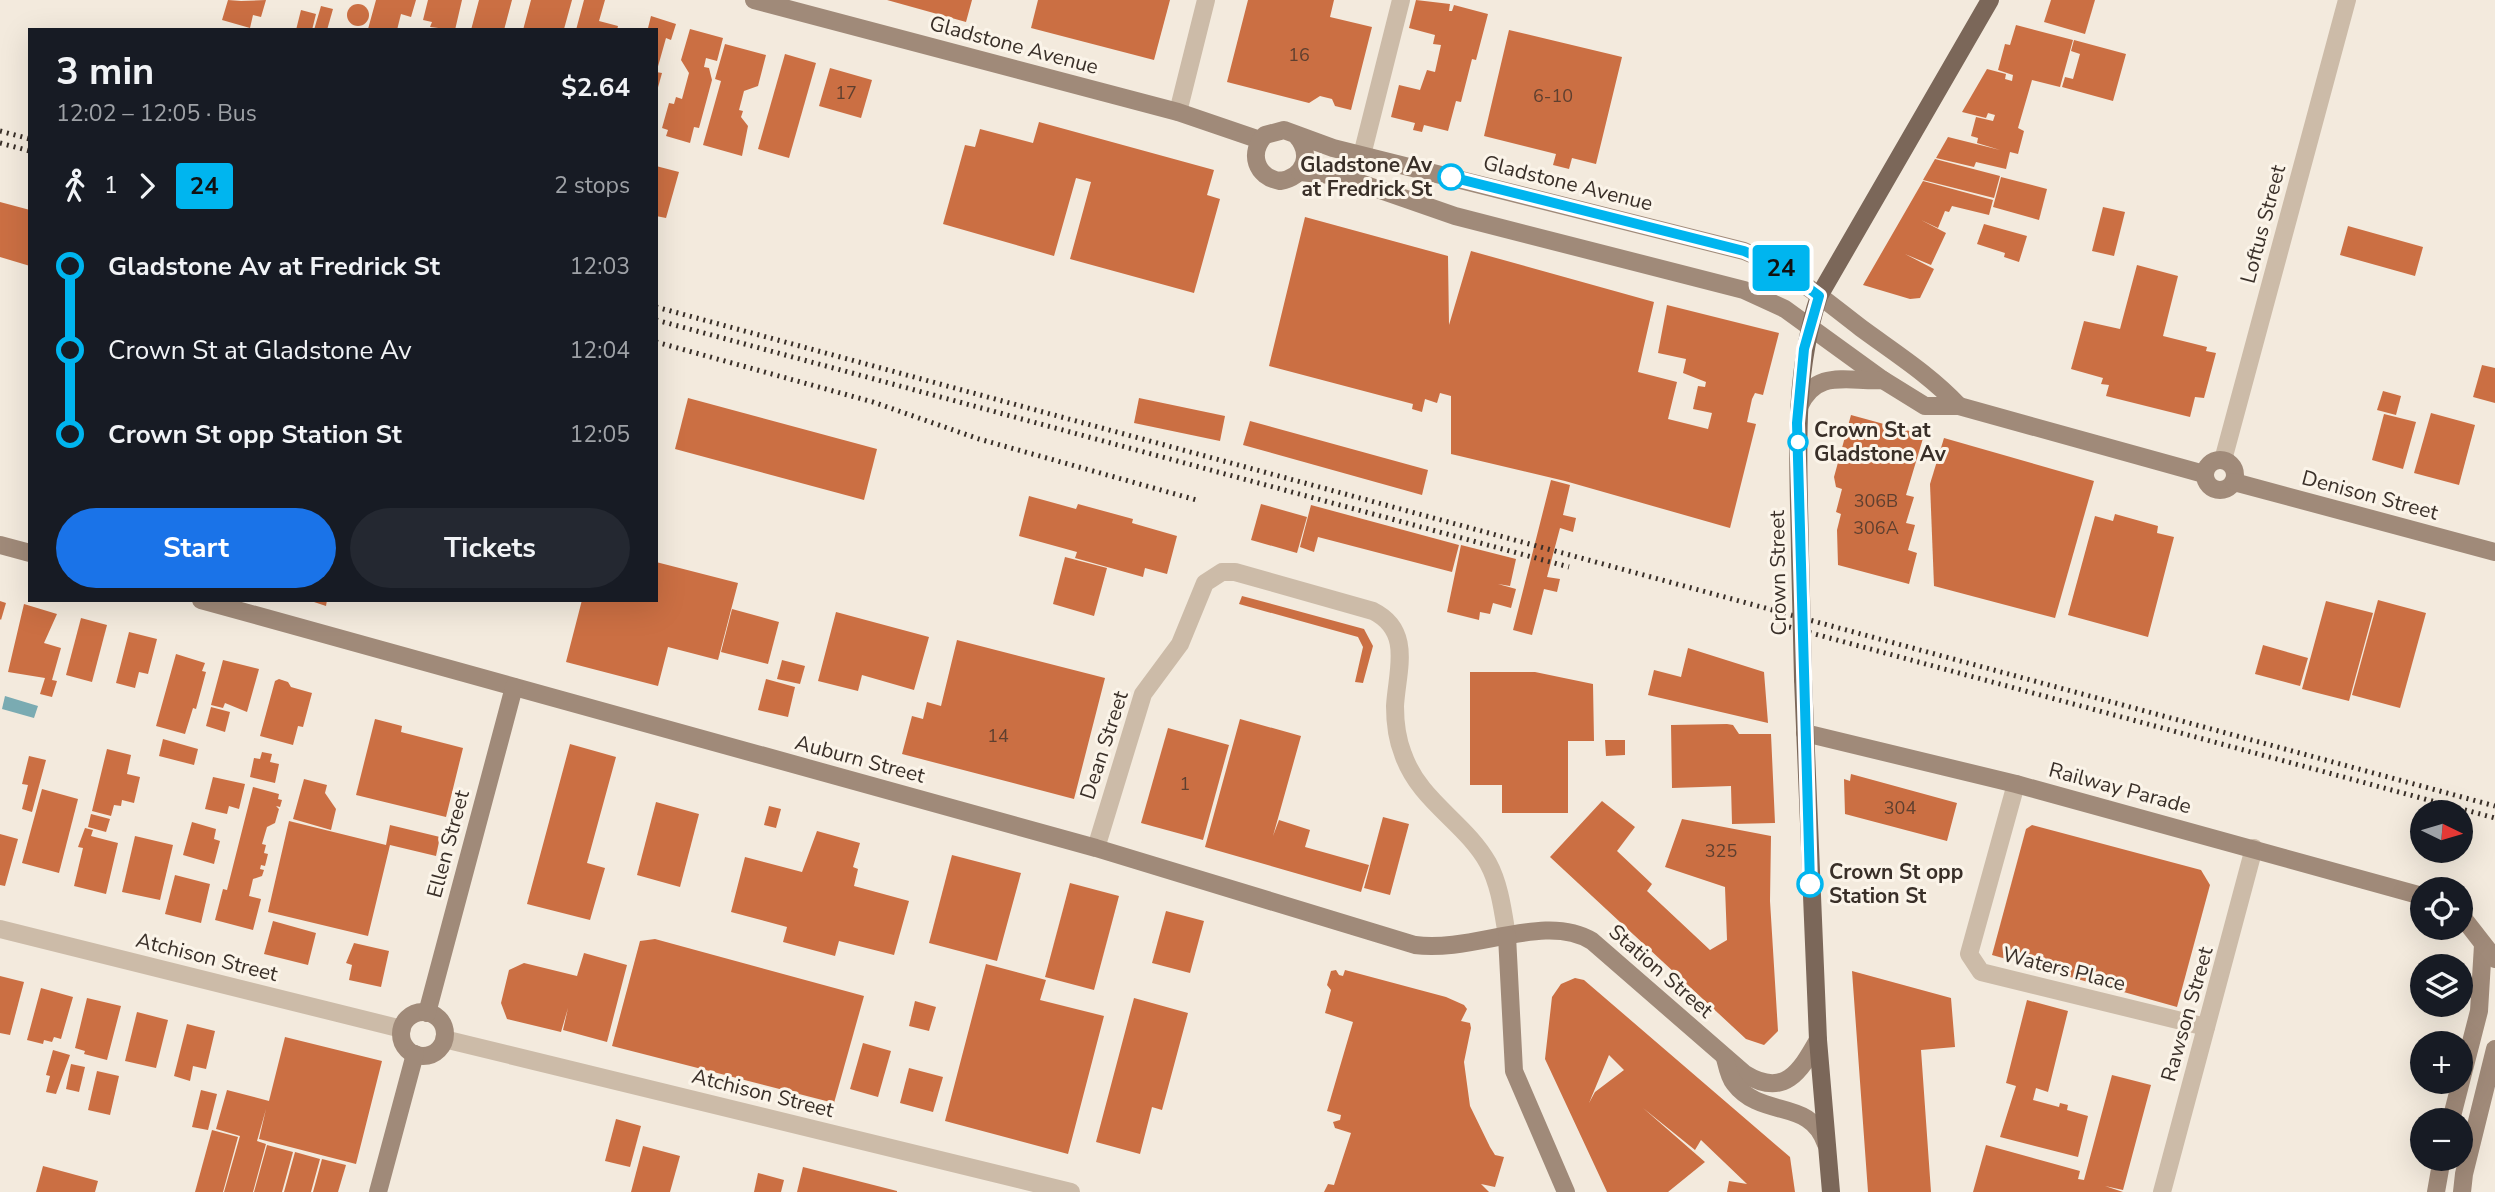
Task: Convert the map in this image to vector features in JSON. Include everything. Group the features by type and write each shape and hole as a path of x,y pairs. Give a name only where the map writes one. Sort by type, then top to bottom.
{"main road":[{"name":"Crown Street","path":"1831,1192 1818,1041 1803,680 1798,410 1808,327 1819,296 1990,0"},
{"name":"Gladstone Avenue","path":"766,2 1178,111 1260,140"},
{"path":"1300,172 1306,157 1296,135 1277,130 1260,140 1255,155 1265,176 1280,181 1300,172 1323,172 1345,177 1455,216 1744,290 1770,300 1883,380 1925,406 1959,406 2204,474"},
{"name":"Gladstone Avenue","path":"1296,135 1362,155 1744,251 1780,267 1819,296"},
{"path":"1819,296 1937,382 1959,406"},
{"path":"1798,410 1805,393 1824,381 1883,380"},
{"path":"2223,460 2233,468 2234,481 2227,488 2218,491 2207,483 2204,474 2213,461 2223,460"},
{"name":"Denison Street","path":"2234,481 2495,552"},
{"path":"0,545 28,552"},
{"name":"Auburn Street","path":"208,602 1096,848 1415,945 1460,946 1507,936"},
{"name":"Ellen Street","path":"427,1013 514,687"},
{"name":"Railway Parade","path":"1805,733 2016,784 2410,893"},
{"name":"Station Street","path":"1507,936 1553,929 1586,937 1753,1079 1781,1083 1797,1074 1818,1041"},
{"path":"2454,1108 2479,1011 2489,952 2473,931"},
{"path":"1507,936 1514,1071 1566,1192"},
{"path":"427,1013 442,1023 444,1039 432,1054 415,1054 402,1041 402,1029 411,1016 427,1013"},
{"path":"378,1192 415,1054"},
{"name":"Station Street","path":"1724,1054 1733,1082 1743,1092 1768,1106 1810,1118 1819,1128 1826,1144"},
{"path":"2462,1192 2464,1174 2494,1059"},
{"path":"2436,1192 2440,1171"}],"street":[{"path":"1178,111 1206,0"},
{"path":"1345,177 1362,155 1401,0"},
{"name":"Loftus Street","path":"2223,460 2347,0"},
{"name":"Dean Street","path":"1096,848 1143,694 1168,662 1185,634 1205,583 1216,575 1227,572 1373,611 1390,622 1400,652 1395,722 1402,751 1422,791 1473,841 1490,866 1501,902 1507,936"},
{"name":"Waters Place","path":"2016,784 1969,954 1981,972 2206,1027"},
{"name":"Rawson Street","path":"2162,1192 2254,848"},
{"name":"Atchison Street","path":"0,929 402,1029"},
{"name":"Atchison Street","path":"444,1039 1071,1192"}],"water":[{"path":"5,696 38,706 34,718 2,709"}],"building":[{"path":"228,0 266,0 261,17 253,15 250,28 222,20"},
{"path":"376,0 416,0 411,17 401,14 398,28 368,28"},
{"path":"428,0 462,0 455,28 430,27 432,22 423,20"},
{"path":"479,0 512,0 505,28 472,28"},
{"path":"531,0 572,0 564,28 524,28"},
{"path":"584,0 605,0 599,21 618,26 618,28 577,28"},
{"path":"887,0 972,0 966,22"},
{"path":"1038,0 1170,0 1154,60 1031,28"},
{"path":"1248,0 1334,0 1330,17 1372,27 1351,110 1335,106 1332,99 1320,96 1309,103 1227,82"},
{"path":"1416,0 1450,4 1449,11 1452,11 1454,5 1488,14 1476,60 1472,59 1461,102 1456,101 1448,131 1424,125 1422,132 1413,130 1415,123 1391,117 1399,85 1420,90 1427,70 1435,72 1441,45 1433,44 1435,35 1409,28"},
{"path":"2051,0 2095,0 2085,34 2044,22"},
{"path":"358,4 366,7 369,15 366,23 358,26 350,23 347,15 350,7"},
{"path":"321,6 333,9 328,28 315,28"},
{"path":"301,10 316,14 312,28 296,28"},
{"path":"651,16 676,24 671,40 666,38 658,66 658,28 648,28"},
{"path":"2016,25 2073,40 2060,87 2032,80 2018,128 2024,131 2018,154 2010,152 2006,169 1976,162 1974,167 1936,158 1948,137 2000,150 1977,143 1978,138 1971,136 1976,117 1993,121 1995,115 1988,113 1986,118 1962,112 1987,69 2006,74 2005,79 2012,81 2013,75 1998,70 2005,44 2010,45"},
{"path":"690,29 723,38 717,61 706,58 704,67 709,68 712,80 699,128 694,127 690,143 666,136 668,130 662,128 669,103 674,104 676,97 682,99 689,73 681,60"},
{"path":"1509,30 1622,57 1596,164 1572,158 1569,169 1553,165 1556,154 1484,136"},
{"path":"2074,40 2126,54 2113,101 2062,87 2065,77 2073,79 2080,54 2071,51"},
{"path":"725,44 766,55 758,86 744,91 739,110 743,111 741,117 748,126 742,156 703,145 721,81 715,79"},
{"path":"785,54 816,63 789,158 758,149"},
{"path":"830,68 872,80 861,118 819,106"},
{"path":"1039,122 1214,170 1207,195 1220,199 1194,293 1070,259 1091,182 1076,178 1054,256 943,224 965,145 975,147 980,129 1033,143"},
{"path":"1935,159 2000,176 1994,198 1923,180"},
{"path":"658,167 679,172 666,218 658,216"},
{"path":"2001,177 2047,189 2039,220 1993,207"},
{"path":"1923,181 1993,200 1989,215 1952,206 1949,212 1945,211 1938,228 1921,220 1946,233 1931,265 1905,254 1934,269 1920,298 1910,299 1863,285"},
{"path":"0,202 28,209 28,265 0,257"},
{"path":"2103,207 2125,212 2114,256 2092,251"},
{"path":"1305,217 1448,256 1449,325 1471,251 1654,302 1638,372 1677,382 1668,419 1708,429 1712,413 1693,409 1698,386 1705,387 1706,382 1683,373 1686,359 1658,353 1667,305 1779,333 1763,395 1755,393 1752,399 1747,422 1756,424 1730,528 1565,481 1451,454 1451,396 1440,393 1437,403 1425,399 1422,412 1412,409 1413,404 1269,366"},
{"path":"1984,224 2027,236 2019,262 2004,257 2005,253 1977,244"},
{"path":"2348,226 2423,247 2415,276 2340,255"},
{"path":"2137,265 2178,276 2163,336 2207,347 2206,351 2216,353 2204,398 2195,397 2190,417 2106,396 2109,385 2101,384 2103,378 2071,369 2084,321 2120,329"},
{"path":"2482,365 2495,368 2495,403 2473,397"},
{"path":"2383,391 2401,396 2396,415 2377,410"},
{"path":"688,398 877,449 864,500 675,449"},
{"path":"1139,398 1225,416 1220,441 1134,423"},
{"path":"2431,413 2475,425 2459,485 2414,473"},
{"path":"2384,414 2416,422 2403,469 2372,460"},
{"path":"1851,415 1924,435 1906,495 1914,497 1906,523 1915,525 1908,550 1917,553 1909,584 1838,565 1837,530 1841,514 1836,512 1842,489 1836,487 1834,477"},
{"path":"1250,421 1428,470 1422,495 1243,445"},
{"path":"1944,438 2094,481 2055,618 1934,586 1930,484"},
{"path":"1551,480 1570,485 1563,515 1576,518 1573,532 1560,528 1547,577 1560,579 1557,592 1544,589 1532,635 1513,630"},
{"path":"1029,496 1076,509 1078,504 1133,519 1132,523 1177,536 1167,574 1145,568 1143,577 1075,558 1077,552 1019,536"},
{"path":"1261,504 1307,517 1297,553 1251,540"},
{"path":"1311,505 1459,545 1452,572 1318,537 1314,552 1300,547"},
{"path":"2115,514 2158,526 2157,533 2174,537 2148,637 2068,615 2095,516 2113,521"},
{"path":"1461,545 1516,559 1510,586 1498,584 1516,589 1511,608 1493,603 1490,614 1480,612 1479,620 1447,612"},
{"path":"1065,557 1107,568 1094,616 1053,604"},
{"path":"658,563 738,583 718,660 668,647 658,686 566,662 581,602 658,602"},
{"path":"1242,596 1364,629 1373,646 1363,683 1355,682 1363,647 1358,637 1239,604"},
{"path":"2378,600 2426,613 2400,708 2352,695"},
{"path":"0,601 6,603 1,620 0,619"},
{"path":"2326,601 2373,613 2349,701 2302,689"},
{"path":"24,604 57,614 44,643 61,648 52,680 57,681 52,697 40,694 45,678 8,672"},
{"path":"732,609 779,622 768,664 721,652"},
{"path":"836,612 929,637 914,690 862,675 858,691 818,681"},
{"path":"81,618 107,625 92,682 66,675"},
{"path":"129,632 157,639 148,674 139,672 135,688 116,683"},
{"path":"957,640 1105,678 1074,799 902,754 912,716 923,719 927,702 941,706"},
{"path":"2263,645 2308,658 2300,686 2255,674"},
{"path":"1688,648 1764,672 1768,723 1648,695 1654,670 1681,677"},
{"path":"176,654 205,663 202,671 206,672 196,709 193,708 185,734 156,726"},
{"path":"223,660 259,669 247,712 225,703 223,708 211,705"},
{"path":"782,660 805,666 800,684 777,679"},
{"path":"1470,672 1535,672 1593,684 1594,741 1568,741 1568,813 1502,813 1502,785 1470,785"},
{"path":"279,679 288,682 291,687 312,693 303,727 298,726 293,745 260,736 275,681"},
{"path":"766,679 795,687 788,717 758,710"},
{"path":"211,707 230,712 225,732 206,726"},
{"path":"375,719 402,726 401,732 463,748 446,817 356,795"},
{"path":"1240,719 1301,736 1273,836 1279,820 1310,830 1305,847 1369,865 1361,892 1205,847"},
{"path":"1671,725 1733,725 1739,734 1771,734 1775,823 1732,824 1731,786 1672,788"},
{"path":"1168,728 1229,745 1203,840 1141,823"},
{"path":"163,739 198,749 194,765 159,756"},
{"path":"1605,740 1625,740 1625,755 1606,756"},
{"path":"570,744 616,757 587,863 605,868 590,920 527,904"},
{"path":"107,749 131,755 127,774 140,777 134,803 122,800 121,806 114,805 111,816 92,811"},
{"path":"262,752 272,754 270,762 279,764 275,783 250,777 254,758 260,759"},
{"path":"29,756 46,760 32,812 22,809 28,785 22,784"},
{"path":"1851,774 1957,803 1947,841 1845,814 1844,779 1850,781"},
{"path":"213,777 245,784 239,809 229,806 227,814 205,809"},
{"path":"304,779 327,785 325,793 336,809 331,830 293,819"},
{"path":"253,787 279,794 278,799 282,800 280,807 276,806 279,809 275,823 267,827 262,844 266,845 264,853 268,854 265,866 261,865 260,869 264,870 262,876 253,879 249,896 261,899 253,930 215,920 223,889 227,890"},
{"path":"42,789 78,799 59,873 22,863"},
{"path":"1602,801 1635,827 1617,851 1652,884 1647,891 1710,950 1727,940 1725,887 1665,867 1682,819 1771,836 1770,901 1778,1031 1764,1045 1746,1039 1550,857"},
{"path":"656,802 699,814 680,887 637,875"},
{"path":"769,806 781,809 776,828 764,825"},
{"path":"91,814 110,819 106,832 88,827"},
{"path":"1383,817 1409,824 1390,895 1364,888"},
{"path":"289,821 386,845 390,825 440,837 436,856 390,845 368,936 268,912"},
{"path":"192,822 216,829 214,839 220,841 214,864 183,855"},
{"path":"2032,825 2201,870 2210,885 2177,1007 1992,955 2026,829"},
{"path":"85,828 93,830 91,836 118,843 106,894 74,886 83,848 78,847"},
{"path":"817,831 860,843 853,867 858,869 854,886 909,901 894,955 839,941 835,956 783,942 787,927 731,912 745,857 802,872"},
{"path":"0,834 18,839 5,886 0,885"},
{"path":"135,836 173,845 160,900 122,892"},
{"path":"952,855 1021,873 997,961 929,943"},
{"path":"175,875 210,884 201,923 165,914"},
{"path":"1070,883 1119,896 1094,990 1045,977"},
{"path":"1166,911 1204,921 1190,973 1152,963"},
{"path":"273,921 316,933 308,965 264,954"},
{"path":"655,939 864,996 834,1103 612,1046 640,941"},
{"path":"354,943 389,951 381,987 349,980 352,965 346,963"},
{"path":"584,953 627,965 607,1042 563,1030 568,1008 561,1032 507,1019 501,1003 509,970 524,963 577,976"},
{"path":"986,964 1046,980 1040,1000 1104,1016 1068,1154 945,1121"},
{"path":"1336,970 1343,976 1345,970 1446,997 1467,1009 1461,1021 1470,1023 1471,1028 1464,1062 1470,1106 1495,1155 1504,1157 1495,1187 1481,1184 1489,1192 1324,1192 1328,1184 1334,1185 1351,1133 1335,1128 1333,1122 1340,1120 1341,1115 1327,1111 1353,1022 1325,1013 1331,990 1327,985 1331,971"},
{"path":"1852,971 1951,998 1955,1047 1921,1050 1931,1192 1868,1192"},
{"path":"0,976 24,982 10,1035 0,1033"},
{"path":"1575,978 1584,980 1790,1157 1795,1192 1727,1192 1729,1181 1747,1184 1701,1140 1695,1150 1643,1108 1705,1162 1668,1192 1607,1192 1545,1059 1552,997 1561,984","holes":["1609,1055 1624,1070 1595,1092 1589,1103"]},
{"path":"41,988 73,997 61,1039 54,1037 52,1042 44,1040 43,1044 27,1040"},
{"path":"87,998 121,1006 107,1060 84,1054 85,1051 75,1048"},
{"path":"1134,998 1188,1013 1162,1110 1152,1107 1140,1154 1096,1142"},
{"path":"2027,1000 2068,1011 2048,1092 2036,1088 2033,1100 2059,1107 2060,1103 2068,1105 2067,1110 2088,1116 2078,1157 2000,1137 2016,1086 2006,1083"},
{"path":"915,1001 936,1007 929,1031 909,1026"},
{"path":"137,1012 168,1020 156,1068 125,1061"},
{"path":"187,1024 215,1031 206,1069 193,1066 190,1081 174,1076"},
{"path":"285,1037 382,1061 356,1164 259,1139 266,1109 257,1141 266,1144 253,1192 224,1192 240,1136 216,1129 227,1090 269,1101"},
{"path":"863,1043 891,1051 878,1097 850,1089"},
{"path":"53,1050 70,1055 56,1094 46,1092 50,1076 46,1075"},
{"path":"71,1064 85,1067 79,1092 66,1089"},
{"path":"909,1068 943,1077 933,1112 900,1103"},
{"path":"97,1071 119,1076 110,1115 88,1110"},
{"path":"2112,1075 2151,1085 2123,1190 2105,1186 2123,1192 1973,1192 1986,1145 2080,1171 2078,1179 2084,1180"},
{"path":"201,1090 217,1094 208,1130 192,1127"},
{"path":"616,1119 641,1126 630,1167 605,1161"},
{"path":"212,1130 238,1137 223,1192 195,1192"},
{"path":"267,1145 293,1152 282,1192 254,1192"},
{"path":"643,1146 680,1156 670,1192 631,1192"},
{"path":"295,1152 320,1159 311,1192 284,1192"},
{"path":"322,1159 346,1165 338,1192 313,1192"},
{"path":"43,1166 98,1181 95,1192 36,1192"},
{"path":"803,1167 897,1191 897,1192 797,1192"},
{"path":"758,1173 784,1180 781,1192 754,1192"}],"railway":[{"path":"0,131 28,138"},
{"path":"0,143 28,150"},
{"path":"658,308 2495,806"},
{"path":"658,321 1569,567"},
{"path":"658,343 873,402 979,439 1200,501"},
{"path":"1789,627 2495,818"}],"bus line":[{"name":"24","path":"1451,177 1744,251 1780,267 1819,296 1808,327 1804,349 1797,423 1810,884"}],"place":[{"name":"Gladstone Av at Fredrick St","path":"1451,177"},
{"name":"Crown St at Gladstone Av","path":"1798,442"},
{"name":"Crown St opp Station St","path":"1810,884"}]}
